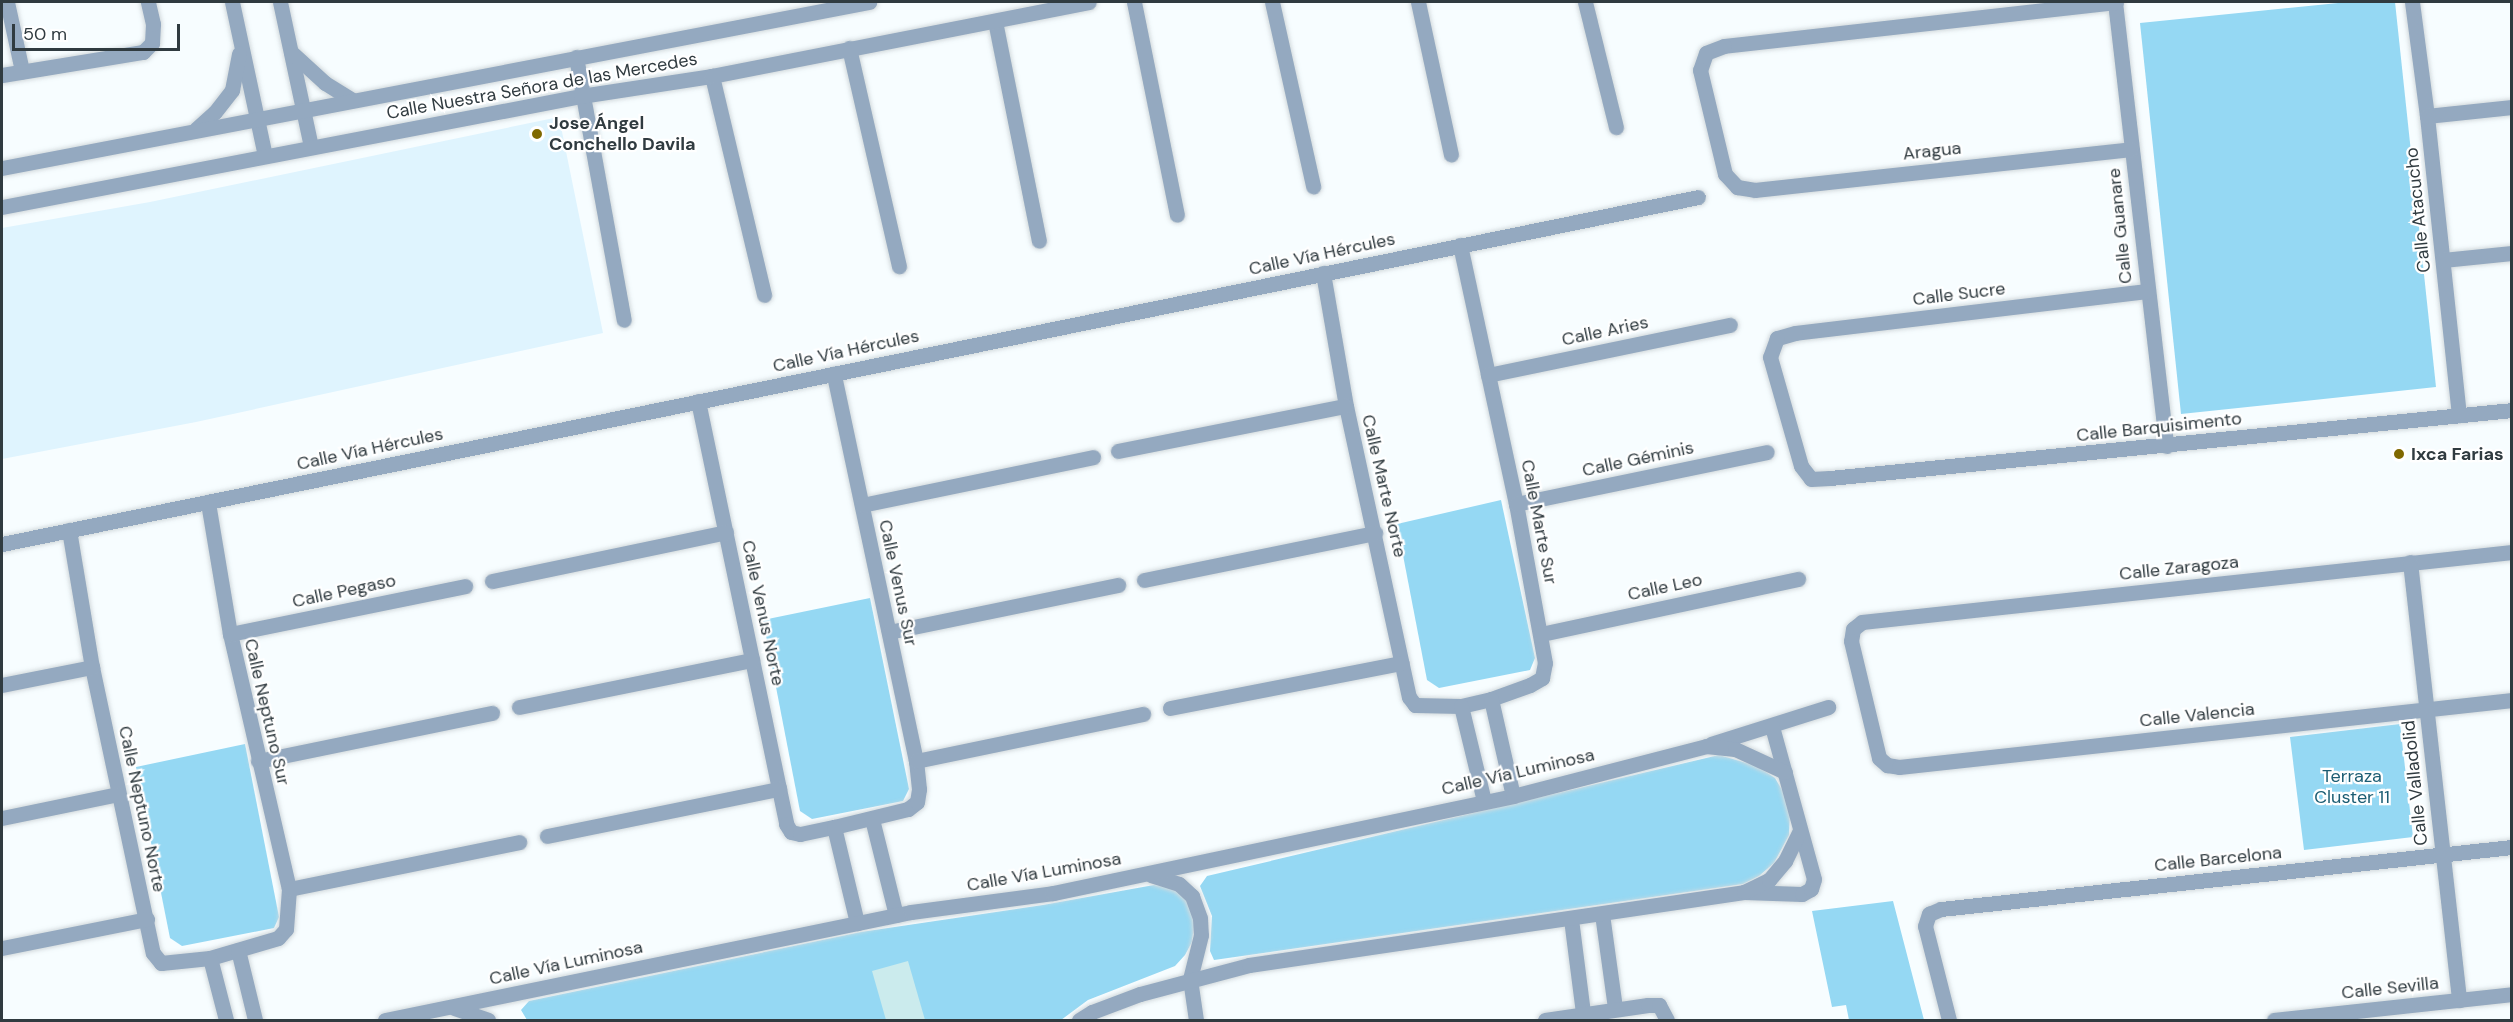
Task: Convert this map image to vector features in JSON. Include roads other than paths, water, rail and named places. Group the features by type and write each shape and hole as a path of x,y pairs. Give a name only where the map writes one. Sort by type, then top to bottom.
{"street":[{"path":"7,2 22,71"},
{"path":"2,75 143,52 152,43 153,24 148,2"},
{"path":"232,2 265,156"},
{"path":"280,2 311,147"},
{"name":"Calle Nuestra Señora de las Mercedes","path":"2,168 869,2"},
{"name":"Calle Nuestra Señora de las Mercedes","path":"2,207 581,96 712,76 1089,2"},
{"path":"1134,2 1177,215"},
{"path":"1272,2 1313,186"},
{"path":"1418,2 1451,153"},
{"path":"1585,2 1616,127"},
{"name":"Aragua","path":"2115,2 1724,46 1706,53 1700,70 1725,174 1737,187 1755,190 2132,149"},
{"name":"Calle Guanare","path":"2115,2 2166,446"},
{"name":"Calle Atacucho","path":"2412,2 2444,260 2459,415"},
{"path":"995,21 1039,241"},
{"path":"194,130 215,112 232,90 241,48"},
{"path":"849,48 899,266"},
{"path":"290,51 325,83 351,100"},
{"path":"576,57 581,96 624,320"},
{"path":"712,76 764,295"},
{"path":"2427,116 2511,107"},
{"name":"Calle Vía Hércules","path":"2,544 1698,196"},
{"name":"Calle Marte Sur","path":"1415,705 1461,706 1491,699 1542,678 1545,663 1516,504 1460,245"},
{"path":"2444,260 2511,253"},
{"name":"Calle Marte Norte","path":"1323,273 1346,406 1376,533 1409,697 1415,705"},
{"name":"Calle Sucre","path":"1811,480 1801,465 1770,357 1777,338 1795,333 2147,291"},
{"name":"Calle Aries","path":"1488,375 1730,325"},
{"name":"Calle Venus Sur","path":"834,374 920,789 917,802 908,809 872,819"},
{"name":"Calle Venus Norte","path":"698,401 786,824 791,832 800,834 834,827"},
{"path":"1118,451 1346,406"},
{"name":"Calle Barquisimento","path":"1811,480 2511,410"},
{"name":"Calle Géminis","path":"1516,504 1767,452"},
{"path":"862,505 1093,457"},
{"name":"Calle Neptuno Sur","path":"208,502 230,634 289,889 286,929"},
{"name":"Calle Neptuno Norte","path":"69,530 92,667 153,953 161,963 210,958 278,938 286,929"},
{"path":"492,580 726,532"},
{"path":"1144,580 1376,533"},
{"name":"Calle Zaragoza","path":"1887,765 1880,758 1851,641 1853,629 1862,622 2511,552"},
{"name":"Calle Valladolid","path":"2410,562 2459,1000"},
{"name":"Calle Leo","path":"1541,634 1798,579"},
{"path":"889,632 1118,585"},
{"name":"Calle Pegaso","path":"230,634 465,586"},
{"path":"519,707 752,660"},
{"path":"1170,708 1402,663"},
{"path":"2,685 92,667"},
{"path":"1491,699 1513,796"},
{"name":"Calle Valencia","path":"1887,765 1899,767 2511,700"},
{"path":"1461,706 1484,801"},
{"name":"Calle Vía Luminosa","path":"385,1020 400,1019 896,915 1053,893 1513,796 1706,746 1828,707"},
{"path":"258,761 492,713"},
{"path":"916,761 1143,714"},
{"path":"1079,1020 1092,1012 1140,994 1190,978 1249,965 1744,892 1778,895 1802,894 1811,889 1814,879 1772,726"},
{"name":"Calle Vía Luminosa","path":"1706,746 1735,749 1785,772"},
{"path":"546,836 779,789"},
{"path":"2,818 118,794"},
{"path":"857,923 834,827 872,819 896,915"},
{"path":"1744,892 1769,880 1785,861 1800,830"},
{"path":"289,889 519,842"},
{"name":"Calle Barcelona","path":"1949,1020 1925,926 1929,914 1941,909 2511,847"},
{"path":"1142,874 1162,877 1179,884 1192,896 1200,918 1201,935 1190,978 1196,1020"},
{"path":"1602,914 1615,1008"},
{"path":"2,948 147,919"},
{"path":"1570,919 1583,1013"},
{"path":"238,950 255,1020"},
{"path":"210,958 226,1020"},
{"name":"Calle Sevilla","path":"2274,1020 2511,994"},
{"path":"1545,1020 1615,1008 1659,1005 1667,1020"},
{"path":"450,1007 471,1012 488,1020"}],"place":[{"name":"Jose Ángel Conchello Davila","path":"537,134"},
{"name":"Ixca Farias","path":"2399,454"}],"park label":[{"name":"Terraza Cluster 11","path":"2352,787"}]}
